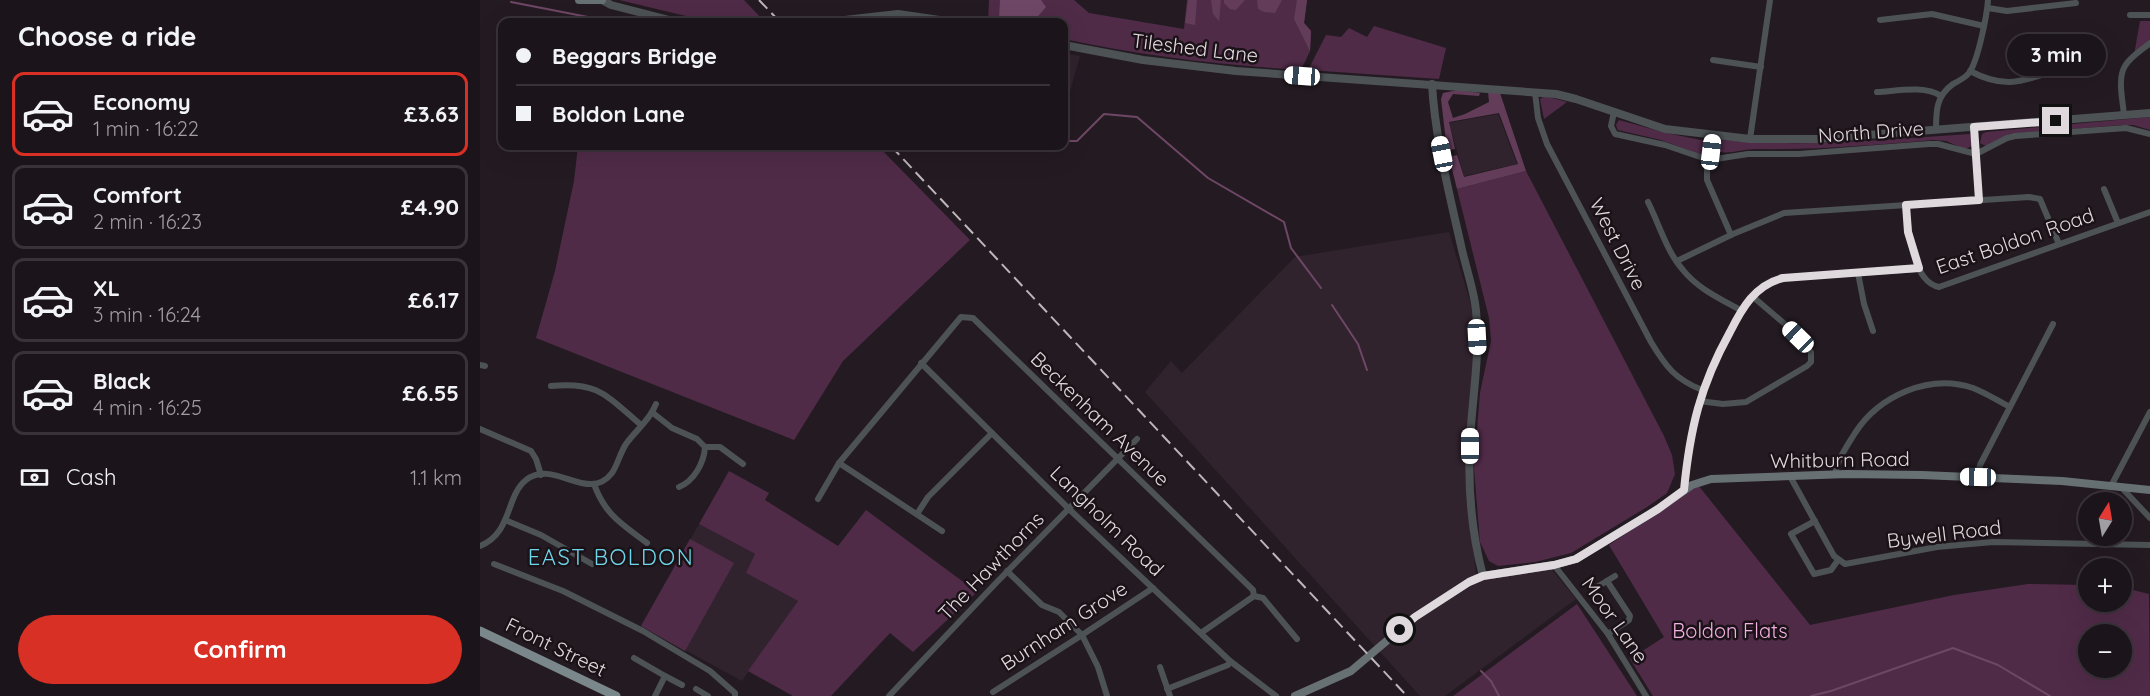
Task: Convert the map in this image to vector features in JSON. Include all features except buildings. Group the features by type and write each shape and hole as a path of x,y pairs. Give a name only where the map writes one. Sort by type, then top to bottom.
{"main road":[{"path":"579,0 602,0"},
{"name":"Whitburn Road","path":"1294,696 1351,671 1415,617 1469,582 1483,576 1554,565 1576,559 1658,509 1692,485 1711,479 1835,475 1978,477 2062,481 2150,490"},
{"name":"Front Street","path":"480,631 616,696"}],"street":[{"path":"602,0 611,5 661,18"},
{"path":"1750,139 1770,0"},
{"path":"1936,130 1937,106 1941,96 1970,71 1984,26 1988,0"},
{"path":"1988,8 2007,11 2076,3"},
{"path":"862,18 898,14 926,18"},
{"path":"1880,20 1932,14 1984,26"},
{"path":"2130,15 2150,15"},
{"path":"2124,116 2121,78 2123,71 2127,63 2150,43"},
{"name":"Tileshed Lane","path":"1068,46 1143,60 1236,71 1535,92 1576,99 1665,129 1750,139 1816,139 2150,113"},
{"path":"1713,60 1761,67"},
{"path":"1970,71 1982,77 2012,83 2020,83 2051,72"},
{"path":"1432,84 1433,104 1448,190 1475,303 1477,352 1471,429 1470,500 1475,546 1483,576"},
{"path":"1876,92 1924,90 1933,91 1941,96"},
{"name":"West Drive","path":"1535,92 1538,118 1547,144 1651,342 1666,366 1675,375 1702,390"},
{"name":"North Drive","path":"1614,112 1611,126 1615,134 1665,145 1709,160 1748,154 1799,154 1929,144 1976,154"},
{"path":"1974,127 1979,200"},
{"path":"1976,154 2015,136 2126,128 2150,134"},
{"path":"1713,136 1707,180 1731,235"},
{"path":"2104,189 2118,223"},
{"path":"1677,261 1784,213 2029,197 2040,199 2059,244"},
{"path":"1648,202 1682,270 1709,292 1742,311"},
{"path":"1906,205 1908,232 1919,268"},
{"name":"East Boldon Road","path":"1684,490 1690,437 1702,390 1715,359 1742,311 1752,296 1762,287 1783,278 1919,268 1924,280 1931,286 1939,287 2150,212"},
{"path":"1858,273 1864,304 1873,331"},
{"path":"1699,401 1724,404 1746,402 1782,382 1810,362 1811,352 1798,337 1752,296"},
{"name":"Beckenham Avenue","path":"921,363 961,317 974,318 1253,590 1254,596 1263,598 1298,639"},
{"path":"1978,477 1980,465 2054,324"},
{"path":"818,500 839,462 921,363"},
{"name":"Langholm Road","path":"921,363 1069,509 1230,662 1276,696"},
{"path":"550,386 572,384 596,389 641,425"},
{"path":"1835,475 1836,467 1849,443 1872,412 1883,403 1915,388 1945,384 1971,387 2010,407"},
{"path":"480,546 488,543 500,531 520,487 527,480 541,475 556,474 582,485 604,480 612,473 626,445 653,413 656,404"},
{"path":"2111,486 2150,412"},
{"path":"653,413 672,428 697,439 705,447 720,447 743,464"},
{"path":"480,429 531,451 541,475"},
{"path":"917,514 928,497 992,433"},
{"name":"The Hawthorns","path":"889,696 1137,440"},
{"path":"679,487 690,482 704,455 705,447"},
{"path":"839,462 942,531"},
{"path":"1791,478 1838,560 1831,570 1814,574 1791,534 1815,521"},
{"path":"594,484 600,501 612,517 647,543"},
{"path":"2121,487 2150,518"},
{"path":"506,520 540,535 592,564"},
{"name":"Bywell Road","path":"1838,560 1845,564 1852,564 1937,547 1993,542 2150,545"},
{"path":"494,564 563,591 640,630 710,671 735,693 735,696"},
{"name":"Moor Lane","path":"1554,565 1608,634 1646,696"},
{"path":"1008,571 1041,605 1059,612 1082,635 1098,667 1107,696"},
{"path":"1597,587 1615,576"},
{"path":"1607,581 1630,616 1629,620 1608,634"},
{"name":"Burnham Grove","path":"993,692 1153,588"},
{"path":"1201,633 1254,596"},
{"path":"634,658 682,685"},
{"path":"1167,688 1230,662"},
{"path":"1160,667 1170,696"},
{"path":"655,696 665,676"},
{"path":"696,689 708,696"}],"shaded area":[{"path":"1000,0 1041,0 1046,7 1036,18 999,18"},
{"path":"1188,0 1197,0 1195,25 1185,23"},
{"path":"1211,0 1221,0 1219,21 1213,14"},
{"path":"1224,0 1245,0 1236,10 1230,9"},
{"path":"1257,0 1282,0 1275,13 1258,9"},
{"path":"1297,0 1307,0 1304,23 1311,31 1310,51 1294,19"},
{"path":"1068,54 1080,56 1068,95"},
{"path":"1458,90 1480,93 1479,96 1453,94 1448,102 1453,118 1489,102 1488,92 1500,93 1526,171 1457,189 1449,157 1457,155 1464,177 1518,164 1499,113 1449,122 1455,149 1447,150 1441,99 1443,93"},
{"path":"1498,114 1517,164 1464,176 1449,123"},
{"path":"1449,232 1471,305 1476,352 1468,499 1476,574 1552,570 1576,599 1445,696 1420,696 1145,392 1171,361 1182,373 1295,257"},
{"path":"699,524 756,555 746,573 798,601 742,681 641,626"}],"green space":[{"path":"619,0 744,0 761,18 694,18"},
{"path":"989,0 1074,0 1089,13 1184,29 1187,0 1307,0 1304,23 1311,31 1310,51 1301,70 1211,62 1152,55 1068,40 1068,18 988,18"},
{"path":"2140,21 2150,21 2150,39 2134,55"},
{"path":"1374,26 1446,48 1439,79 1308,70 1326,35 1341,37 1349,28 1367,37"},
{"path":"1545,96 1567,102 1544,119 1540,99"},
{"path":"2150,117 2150,130 2133,125 2121,125 2009,134 1986,146 1980,143 1982,134 1986,132"},
{"path":"1619,120 1709,142 1709,152 1702,155 1661,140 1618,130 1616,125"},
{"path":"1970,134 1972,146 1965,149 1946,141 1933,140 1728,152 1719,152 1717,148 1719,141 1723,140 1816,143"},
{"path":"578,150 882,150 970,240 843,361 794,440 536,338 555,271 574,181"},
{"path":"1526,171 1664,436 1672,455 1675,474 1667,493 1571,553 1535,562 1498,566 1489,561 1480,542 1474,468 1480,393 1491,341 1489,318 1457,189"},
{"path":"729,471 769,493 765,500 838,546 866,510 977,592 913,652 890,633 831,696 793,696 748,671 798,601 746,573 755,554 699,524"},
{"name":"Boldon Flats","path":"1698,485 1810,625 1954,595 2028,584 2078,585 2078,612 2132,612 2132,590 2149,594 2150,696 1653,696 1630,659 1664,637 1609,545"},
{"path":"690,539 734,563 685,651 641,626"},
{"path":"1577,604 1637,696 1453,696"}],"waterway":[{"path":"511,2 593,18"},
{"path":"1068,141 1077,141 1104,114 1137,117 1208,178 1284,222 1291,248 1321,288"},
{"path":"1332,305 1358,344 1367,370"},
{"path":"1811,696 1953,648 1998,665 2050,696"},
{"path":"1481,671 1491,681 1499,696"}],"railway":[{"path":"759,0 776,18"},
{"path":"895,150 1407,696"}],"district":[{"name":"EAST BOLDON","path":"611,557"}],"route":[{"path":"1400,630 1415,617 1469,582 1483,576 1554,565 1576,559 1658,509 1684,490 1690,437 1705,381 1735,321 1749,299 1762,287 1783,278 1919,268 1908,232 1906,205 1979,200 1974,127 2056,121"}]}
